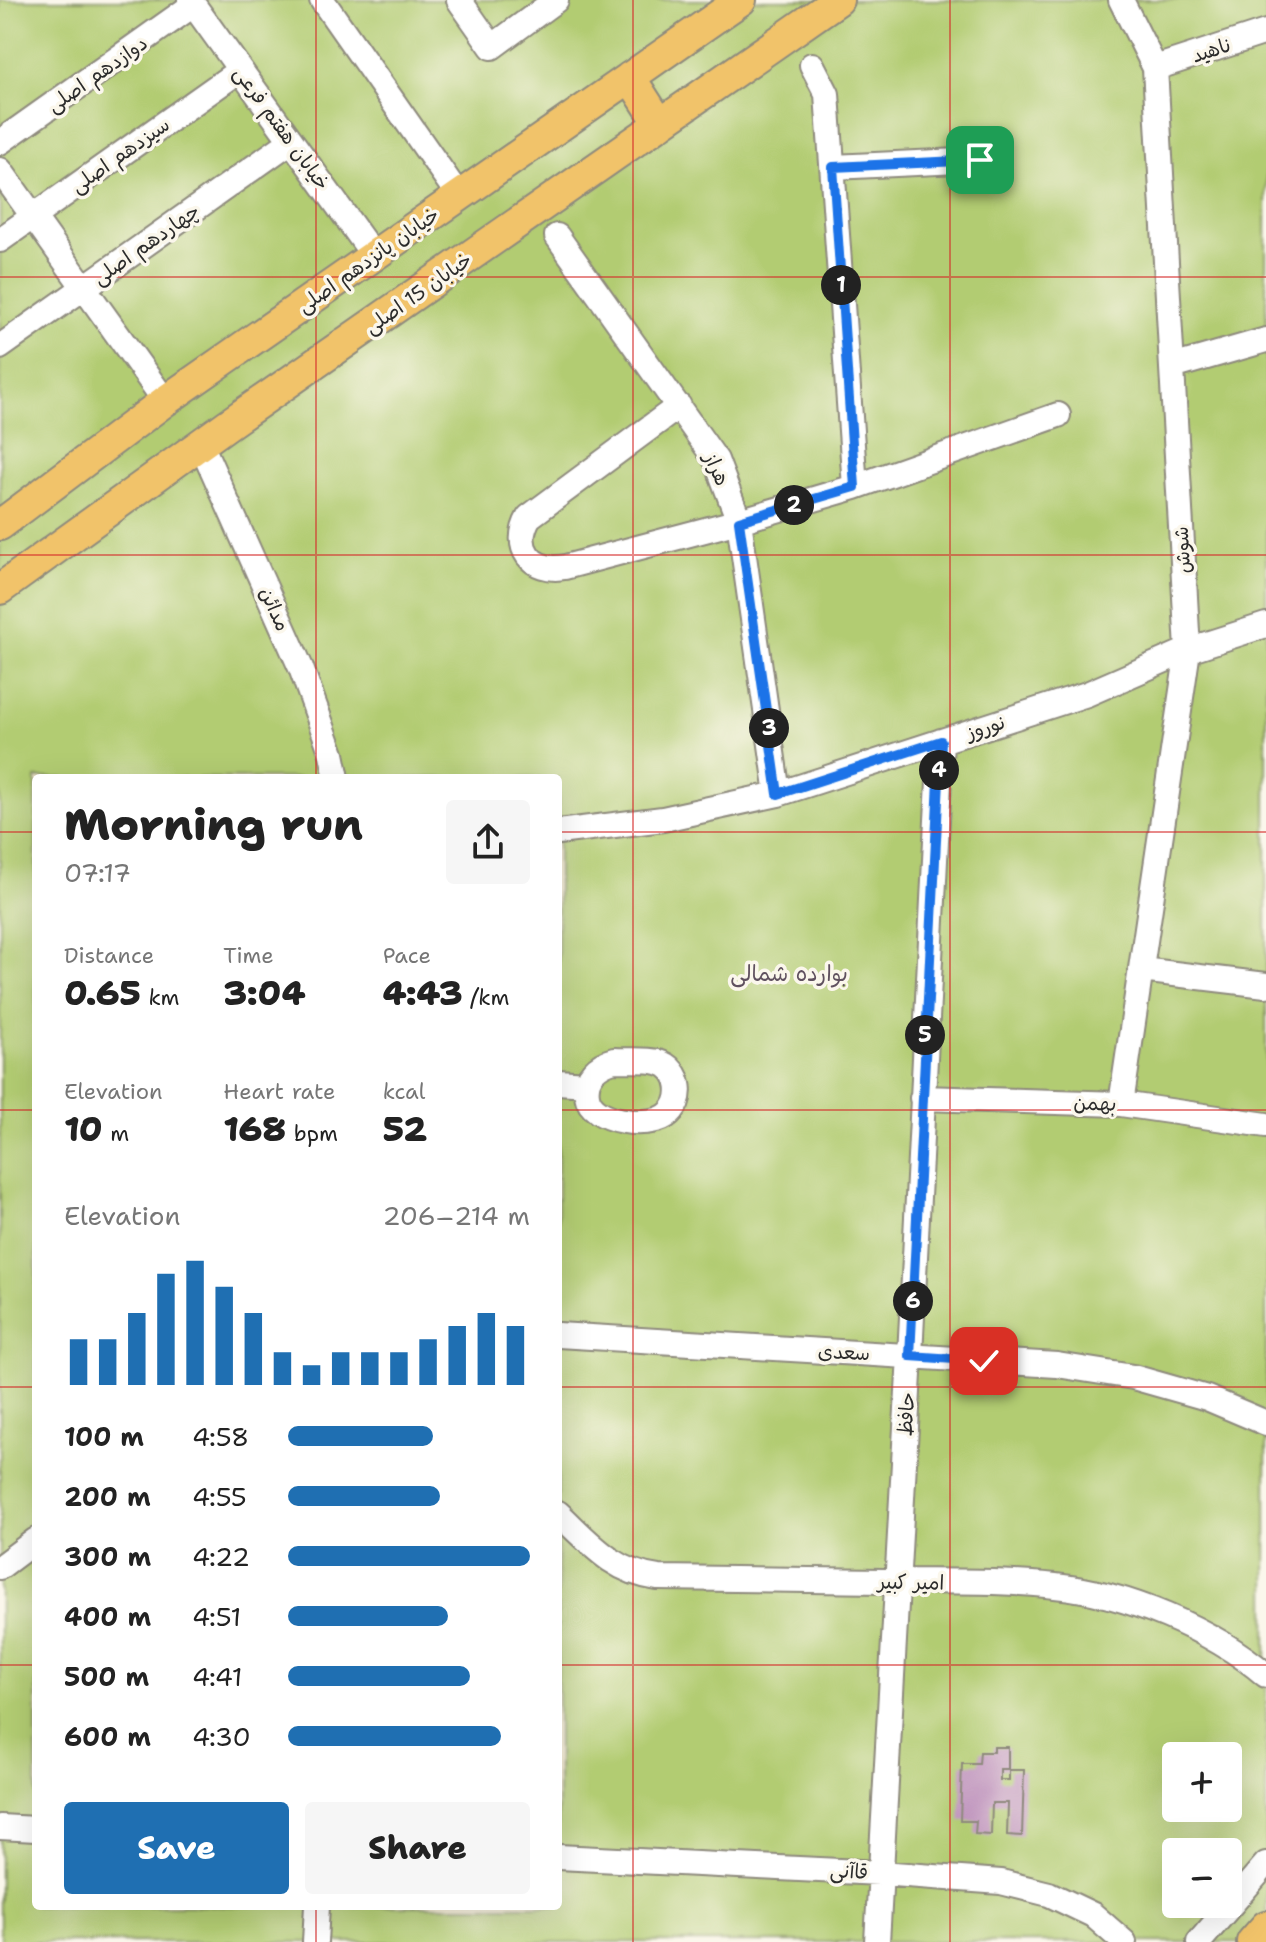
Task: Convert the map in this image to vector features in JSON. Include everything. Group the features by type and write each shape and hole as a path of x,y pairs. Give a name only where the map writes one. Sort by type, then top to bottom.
{"main road":[{"name":"خیابان پانزدهم اصلی","path":"0,525 165,401 741,0"},
{"name":"خیابان 15 اصلی","path":"0,589 201,444 838,0"},
{"path":"630,77 660,124"},
{"path":"1252,1942 1266,1926"}],"street":[{"path":"322,0 459,196"},
{"path":"459,0 492,47 556,0"},
{"name":"شوش","path":"1121,0 1155,68 1188,650 1121,1104"},
{"name":"خیابان هفتم فرعی","path":"191,2 374,256"},
{"name":"دوازدهم اصلی","path":"0,142 191,2"},
{"name":"ناهید","path":"1155,68 1266,32"},
{"path":"812,65 827,94 855,487"},
{"name":"سیزدهم اصلی","path":"0,240 240,70"},
{"name":"چهاردهم اصلی","path":"0,347 291,141"},
{"path":"833,167 980,160"},
{"path":"0,170 165,401"},
{"name":"هراز","path":"557,236 716,460 739,521 778,794"},
{"path":"1172,367 1266,340"},
{"path":"679,406 529,517 522,536 528,556 535,563 554,569 739,521 855,487 1058,415"},
{"name":"مدائن","path":"201,444 301,668 336,774"},
{"name":"نوروز","path":"562,832 663,819 778,794 1087,694 1188,650 1266,625"},
{"name":"حافظ","path":"877,1942 941,741"},
{"path":"1141,970 1266,985"},
{"path":"562,1082 587,1084"},
{"name":"بهمن","path":"922,1098 1121,1104 1266,1125"},
{"name":"سعدی","path":"562,1335 1057,1365 1133,1377 1207,1398 1266,1423"},
{"name":"امیر کبیر","path":"562,1517 618,1567 637,1575 658,1578 1058,1586 1123,1601 1188,1625 1247,1659 1266,1675"},
{"path":"0,1567 32,1543"},
{"path":"0,1827 32,1829"},
{"name":"قاآنی","path":"562,1857 1001,1882 1049,1894 1093,1915 1124,1942"},
{"path":"1199,1942 1266,1864"},
{"path":"315,1942 317,1910"}],"green space":[{"path":"0,0 1266,0 1266,1942 0,1942"}],"building":[{"path":"994,1747 1008,1747 1008,1769 1000,1769 1000,1780 1009,1780 1009,1770 1024,1770 1022,1836 1007,1835 1008,1803 992,1803 991,1835 975,1834 976,1821 960,1821 962,1764 979,1764 980,1752 994,1752"}],"district":[{"name":"بوارده شمالی","path":"789,973"}],"route":[{"path":"980,160 833,167 855,487 739,521 778,794 941,741 910,1356 984,1361"}]}
